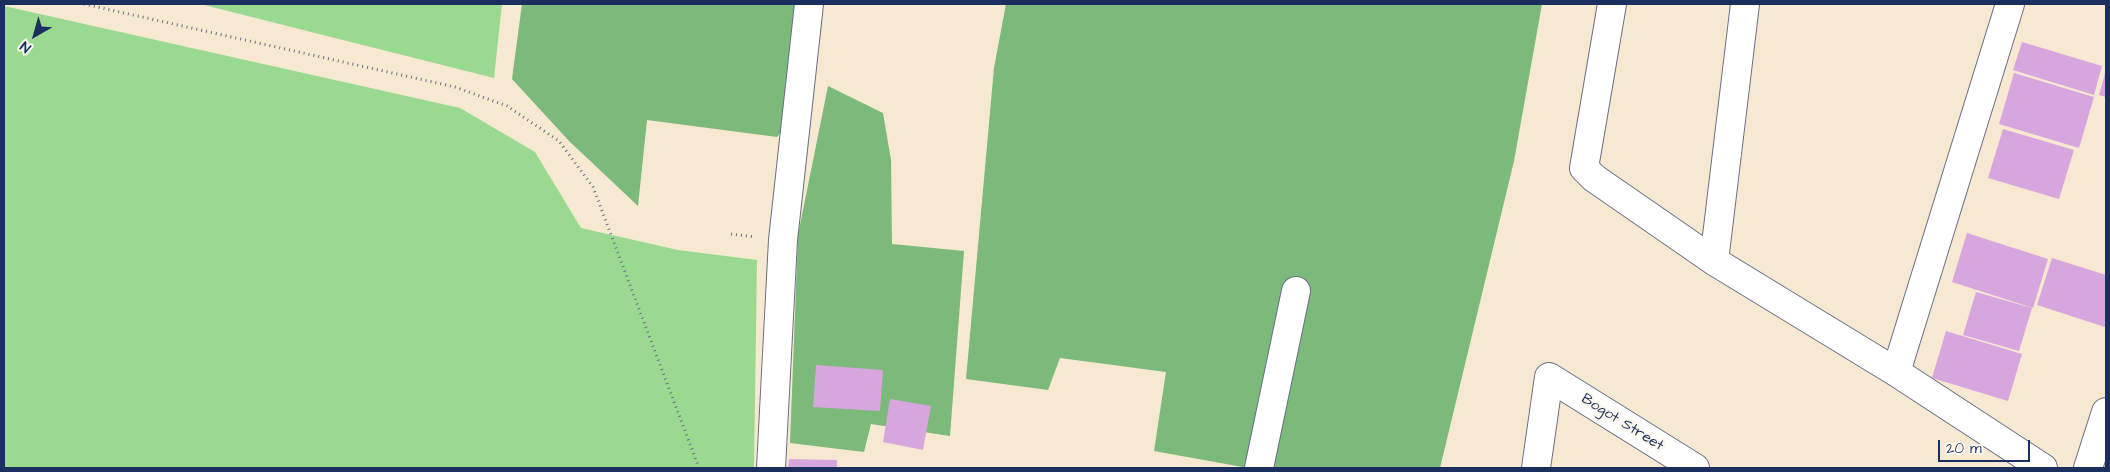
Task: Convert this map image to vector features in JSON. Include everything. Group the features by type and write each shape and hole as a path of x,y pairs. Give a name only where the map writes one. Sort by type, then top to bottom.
{"street":[{"path":"771,468 783,240 809,4"},
{"path":"1612,4 1584,168 1594,178 1714,261 1896,372 2043,468"},
{"path":"1714,261 1745,4"},
{"path":"1896,372 2010,4"},
{"path":"1259,468 1296,291"},
{"name":"Bogot Street","path":"1536,468 1549,377 1695,468"},
{"path":"2088,468 2106,412"}],"path":[{"path":"84,4 455,87 507,106 559,141 592,187 700,468"}],"green space":[{"path":"200,4 502,4 494,78"},
{"path":"522,4 800,4 785,127 777,137 647,120 638,206 569,141 512,79"},
{"path":"1006,4 1542,4 1514,161 1440,468 1248,468 1154,451 1166,372 1060,358 1048,390 966,379 994,68"},
{"path":"4,6 460,108 535,152 581,228 678,250 757,260 754,468 4,468"},
{"path":"828,86 883,113 891,160 892,244 964,251 950,436 871,424 864,452 790,443 798,235"}],"building":[{"path":"2022,42 2102,66 2094,95 2013,70"},
{"path":"2106,70 2106,97 2099,95"},
{"path":"2014,73 2094,97 2079,148 1999,124"},
{"path":"2003,129 2074,150 2059,199 1988,178"},
{"path":"1967,233 2048,259 2033,308 1952,282"},
{"path":"2052,258 2106,275 2105,327 2037,305"},
{"path":"1976,292 2032,308 2019,351 1963,335"},
{"path":"1946,331 2022,354 2008,401 1932,378"},
{"path":"816,365 883,370 880,411 813,407"},
{"path":"890,399 931,406 923,450 883,442"},
{"path":"789,459 837,460 837,468 788,468"}]}
